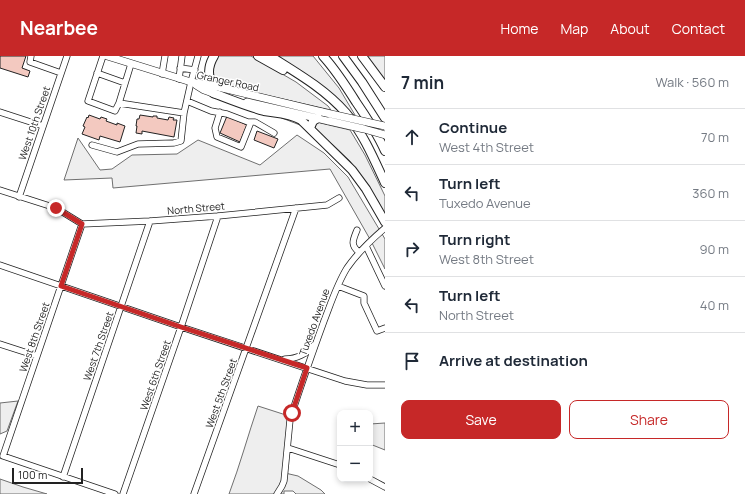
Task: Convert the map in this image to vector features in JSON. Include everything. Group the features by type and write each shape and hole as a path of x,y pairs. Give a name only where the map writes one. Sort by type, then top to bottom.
{"highway":[{"path":"214,56 209,71 213,90 250,107 295,117 301,120 348,165 362,182 385,222"},
{"path":"258,56 287,72 304,78"},
{"path":"270,56 313,84 334,101 350,118 368,148 385,183"},
{"path":"323,56 340,78 373,127 385,151"},
{"path":"343,56 385,118"},
{"path":"362,56 385,87"},
{"path":"310,128 313,121 320,115"}],"main road":[{"name":"Granger Road","path":"107,56 191,82 204,90 213,90 320,115 385,126"},
{"name":"Granger Road","path":"320,115 329,121 385,135"}],"street":[{"path":"31,56 30,62 61,73"},
{"name":"West 10th Street","path":"19,197 67,56"},
{"path":"103,56 88,101 115,111 119,103 131,64"},
{"path":"162,74 165,56"},
{"path":"179,79 182,56"},
{"path":"92,145 117,152 138,144 174,143 181,141 184,113 198,56"},
{"path":"180,68 195,70"},
{"path":"97,73 125,83"},
{"path":"187,101 211,111 220,112 255,122 274,133"},
{"path":"119,103 184,113"},
{"path":"0,112 43,126"},
{"path":"220,112 215,128 217,137 241,147 251,122"},
{"path":"0,190 56,208 82,224"},
{"name":"North Street","path":"82,224 218,216 327,205 338,198"},
{"name":"West 5th Street","path":"194,494 296,208"},
{"name":"West 6th Street","path":"123,494 218,216"},
{"name":"West 7th Street","path":"63,477 150,221"},
{"name":"West 8th Street","path":"63,477 3,456 82,224"},
{"name":"Tuxedo Avenue","path":"0,265 181,327 307,368 338,286 347,269 359,252 385,228"},
{"path":"357,230 353,243 354,247 359,252"},
{"path":"366,246 385,286"},
{"path":"338,286 364,296 364,303 377,331 385,328"},
{"path":"277,358 292,359 300,356 313,347 317,340"},
{"path":"0,344 38,356"},
{"path":"277,494 284,481 290,420 307,368 357,384 385,385"},
{"path":"288,448 337,464"},
{"path":"63,477 115,494"},
{"path":"373,481 385,487"}],"shaded area":[{"path":"218,56 251,56 296,82 328,106 331,110 221,85 215,78 213,71 215,60"},
{"path":"277,56 313,56 339,88 355,115 349,114"},
{"path":"362,56 385,56 385,87"},
{"path":"269,111 350,130 365,155 385,196 385,215 378,201 350,161 332,144 300,125 269,113"},
{"path":"297,135 324,153 348,177 385,239 385,269 371,241 330,169 113,188 112,178 64,180 78,138 100,170 112,169 132,155 177,154 198,140 260,165"},
{"path":"18,401 7,431 0,434 0,403"},
{"path":"258,406 289,416 285,473 298,476 325,494 296,494 293,491 284,491 284,494 229,494"},
{"path":"385,423 385,450 373,445 373,424"},
{"path":"0,479 23,487 47,494 0,494"}],"building":[{"path":"0,56 26,56 22,68 30,71 28,77 0,68"},
{"path":"89,115 100,119 101,117 107,119 106,121 125,126 120,142 100,136 99,140 82,134 85,127 83,126"},
{"path":"140,115 153,117 157,116 157,118 168,120 169,117 174,118 173,120 177,120 174,137 142,131 142,134 136,133 137,119 139,119"},
{"path":"227,116 247,125 240,142 220,133"},
{"path":"257,131 278,139 274,148 254,140"}],"route":[{"path":"56,208 82,224 61,286 307,368 292,413"}]}
